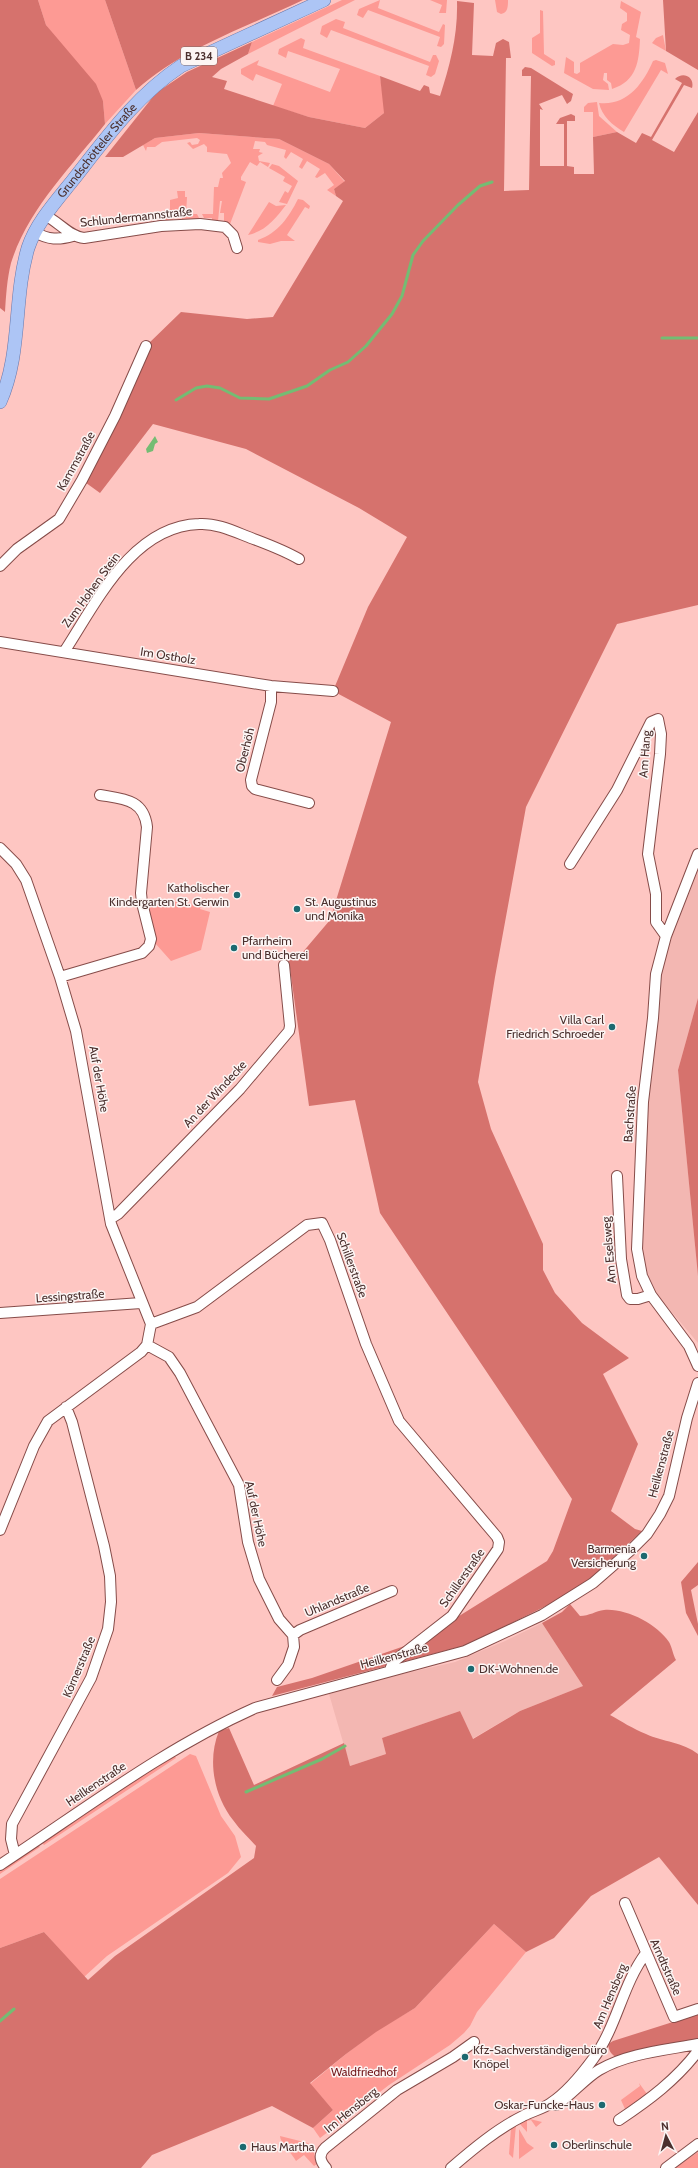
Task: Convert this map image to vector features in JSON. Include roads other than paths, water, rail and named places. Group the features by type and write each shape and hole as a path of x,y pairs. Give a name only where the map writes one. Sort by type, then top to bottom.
{"main road":[{"name":"Grundschötteler Straße","path":"0,402 13,363 21,282 28,247 35,232 46,216 114,128 142,96 161,79 181,66 210,51 324,0"}],"street":[{"name":"Schlundermannstraße","path":"46,216 62,225 73,236"},
{"name":"Schlundermannstraße","path":"35,232 43,237 54,239 73,236 84,238 106,236 139,229 200,224 225,227 233,235 237,248"},
{"name":"Kammstraße","path":"0,566 17,549 59,519 82,480 115,416 146,346"},
{"name":"Zum Hohen Stein","path":"64,652 100,596 131,557 153,537 169,530 200,524 213,525 283,550 299,559"},
{"name":"Im Ostholz","path":"0,642 271,686 333,690"},
{"name":"Oberhöh","path":"271,686 271,702 251,780 252,786 255,789 309,803"},
{"name":"Am Hang","path":"570,864 617,790 649,725 653,720 658,719 661,734 660,754 648,854 656,894 656,922 666,936"},
{"path":"60,977 142,953 149,946 151,939 141,898 147,827 144,815 131,801 100,795"},
{"name":"Auf der Höhe","path":"0,848 16,864 26,880 60,977 80,1046 110,1219 141,1303 151,1324"},
{"name":"Bachstraße","path":"698,854 666,936 656,974 653,1018 643,1102 637,1249 642,1276 651,1295 689,1346 698,1366"},
{"name":"An der Windecke","path":"110,1219 118,1214 240,1089 289,1031 290,1026 284,964"},
{"name":"Am Eselsweg","path":"617,1176 621,1259 627,1295 630,1299 638,1299 651,1295"},
{"name":"Schillerstraße","path":"151,1324 197,1307 308,1225 322,1223 330,1240 366,1344 399,1421 497,1537 499,1542 498,1549 452,1616 393,1662 390,1670"},
{"name":"Lessingstraße","path":"0,1314 141,1303"},
{"path":"0,1530 41,1433 48,1422 129,1361 147,1345 151,1324"},
{"name":"Auf der Höhe","path":"147,1345 163,1352 180,1373 239,1485 248,1542 259,1580 279,1619 293,1636"},
{"name":"Heilkenstraße","path":"0,1865 166,1753 223,1722 255,1708 465,1650 503,1634 558,1605 594,1583 647,1534 660,1514 669,1496 687,1418 698,1383"},
{"name":"Körnerstraße","path":"15,1855 11,1839 12,1824 91,1678 108,1630 111,1589 104,1546 72,1422 66,1407"},
{"name":"Uhlandstraße","path":"293,1636 300,1630 392,1591"},
{"path":"277,1680 288,1665 294,1647 293,1636"},
{"name":"Arndtstraße","path":"625,1904 674,2017 698,2009"},
{"name":"Am Hensberg","path":"451,2168 469,2152 509,2124 551,2103 596,2055 606,2040 639,1961 646,1953"},
{"name":"Im Hensberg","path":"326,2168 320,2158 321,2152 325,2148 397,2090 453,2057 474,2042"},
{"path":"533,2111 551,2108 571,2095 599,2070 613,2064 632,2057 698,2044"},
{"path":"619,2120 658,2094 683,2071 698,2051"},
{"path":"666,2168 698,2144"}],"waterway":[{"path":"176,400 196,388 207,386 220,388 240,398 269,399 307,386 330,370 348,362 366,346 392,314 402,296 413,255 423,241 458,205 480,186 492,182"},
{"path":"662,338 698,338"},
{"path":"246,1792 322,1759 345,1746"},
{"path":"0,2021 14,2009"}],"place":[{"name":"Katholischer Kindergarten St. Gerwin","path":"237,895"},
{"name":"St. Augustinus und Monika","path":"297,909"},
{"name":"Pfarrheim und Bücherei","path":"234,948"},
{"name":"Villa Carl Friedrich Schroeder","path":"612,1027"},
{"name":"Barmenia Versicherung","path":"644,1556"},
{"name":"DK-Wohnen.de","path":"471,1669"},
{"name":"Kfz-Sachverständigenbüro Knöpel","path":"465,2057"},
{"name":"Oskar-Funcke-Haus","path":"602,2105"},
{"name":"Oberlinschule","path":"554,2145"},
{"name":"Haus Martha","path":"243,2147"}],"park label":[{"name":"Waldfriedhof","path":"364,2072"}]}
